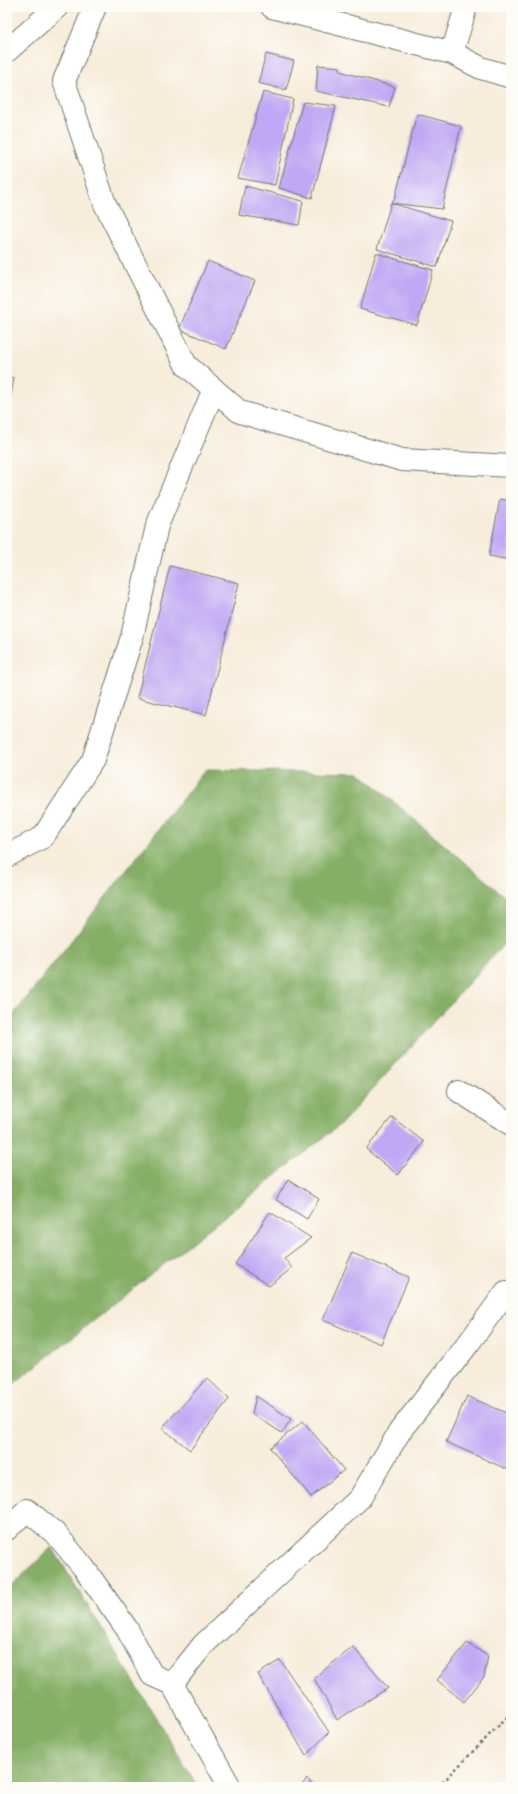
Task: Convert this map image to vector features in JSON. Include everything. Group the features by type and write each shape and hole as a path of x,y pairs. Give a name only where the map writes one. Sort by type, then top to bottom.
{"street":[{"path":"7,51 57,7"},
{"path":"95,7 64,81 105,204 186,365 240,412 402,460 511,466"},
{"path":"272,7 452,53 481,68 511,76"},
{"path":"452,53 466,7"},
{"path":"7,856 44,836 93,760 132,637 158,526 214,389"},
{"path":"459,1091 511,1124"},
{"path":"172,1684 203,1644 360,1498 400,1431 509,1291"},
{"path":"7,1529 27,1510 57,1535 84,1568 127,1629 152,1675 172,1684 230,1787"}],"path":[{"path":"438,1787 511,1713"}],"green space":[{"path":"205,770 360,773 511,902 511,936 342,1123 7,1389 7,1023"},
{"path":"52,1547 198,1787 7,1787 7,1590"}],"building":[{"path":"266,54 294,61 286,90 258,83"},
{"path":"318,65 340,67 340,71 395,87 389,107 316,91"},
{"path":"263,92 293,99 275,185 238,178"},
{"path":"303,102 336,106 312,198 279,188"},
{"path":"417,114 461,126 442,209 391,203 395,198"},
{"path":"245,186 303,201 299,225 239,215"},
{"path":"391,203 451,221 437,267 377,249"},
{"path":"376,253 433,270 417,325 360,309"},
{"path":"208,261 255,281 226,349 179,329"},
{"path":"7,377 14,378 8,412 7,412"},
{"path":"500,499 511,501 510,560 489,556"},
{"path":"170,566 239,583 206,715 137,698"},
{"path":"392,1117 424,1142 398,1175 366,1149"},
{"path":"288,1179 319,1199 307,1219 276,1200"},
{"path":"270,1212 311,1238 284,1258 292,1268 269,1286 235,1264"},
{"path":"352,1253 409,1277 381,1344 323,1320"},
{"path":"207,1378 229,1399 190,1450 162,1428"},
{"path":"256,1396 291,1419 282,1433 252,1414"},
{"path":"467,1396 511,1415 511,1471 446,1442"},
{"path":"303,1421 344,1470 311,1497 270,1448"},
{"path":"467,1643 488,1656 484,1677 464,1702 437,1680"},
{"path":"353,1647 388,1688 337,1720 314,1678"},
{"path":"280,1660 329,1732 306,1756 258,1674"},
{"path":"307,1779 315,1787 300,1787"}]}
